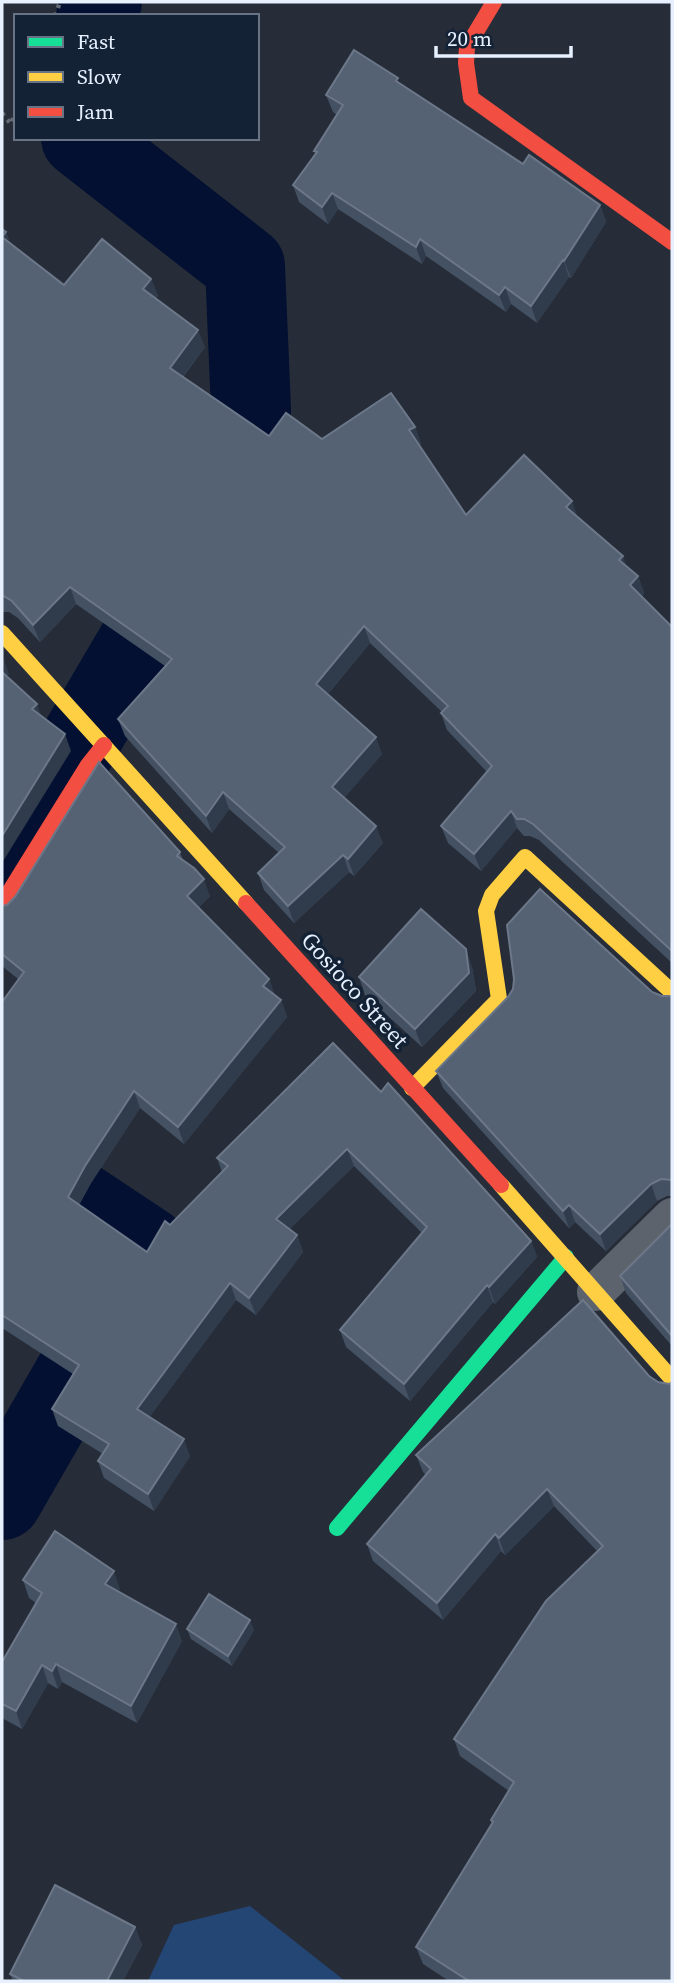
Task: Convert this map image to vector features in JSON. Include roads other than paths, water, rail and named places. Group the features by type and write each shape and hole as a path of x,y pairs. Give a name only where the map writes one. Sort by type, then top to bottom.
{"street":[{"path":"494,2 467,47 471,98 672,242"},
{"name":"Gosioco Street","path":"2,634 566,1257 672,1379"},
{"path":"3,902 101,742"},
{"path":"412,1088 499,999 486,911 492,894 525,857 672,992"},
{"path":"596,1292 672,1217"},
{"path":"337,1528 566,1257"}],"waterway":[{"path":"97,14 102,2"},
{"path":"13,855 164,598 249,464 251,410 245,266 84,140"},
{"path":"2,1150 148,1247 2,1500"}]}
